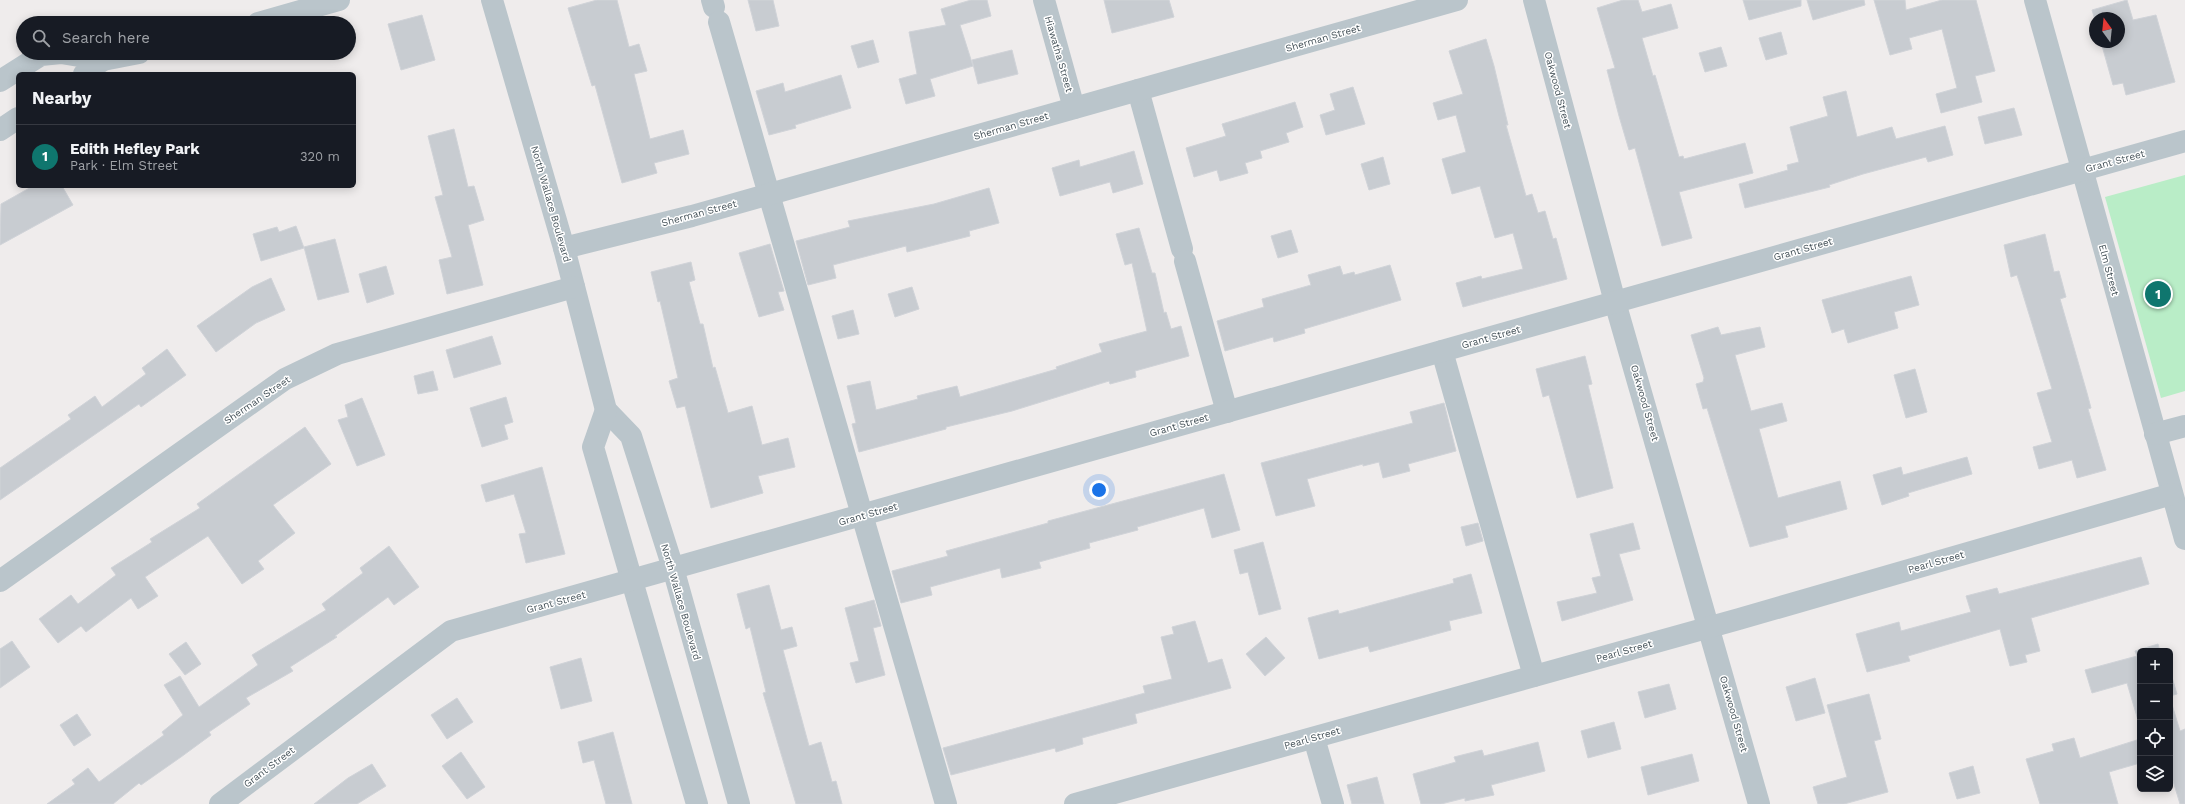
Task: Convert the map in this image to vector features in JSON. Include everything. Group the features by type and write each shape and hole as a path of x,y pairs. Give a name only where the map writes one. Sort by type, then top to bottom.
{"street":[{"path":"283,16 340,0"},
{"name":"North Wallace Boulevard","path":"492,0 564,248 606,410 630,436 673,568 739,804"},
{"name":"Hiawatha Street","path":"1044,0 1074,108"},
{"name":"Sherman Street","path":"564,248 767,194 1457,0"},
{"name":"Oakwood Street","path":"1534,0 1615,302 1759,804"},
{"name":"Elm Street","path":"2035,0 2185,539"},
{"path":"715,10 767,194 863,515 909,681 946,804"},
{"path":"0,81 34,60"},
{"path":"87,72 103,60"},
{"path":"1138,90 1227,412"},
{"path":"0,130 16,119"},
{"name":"Grant Street","path":"220,804 451,631 2185,142"},
{"name":"Sherman Street","path":"0,581 285,379 337,354 574,287"},
{"path":"1442,351 1534,676"},
{"path":"606,410 593,447 633,580 697,804"},
{"path":"2155,434 2185,426"},
{"name":"Pearl Street","path":"1075,804 1709,627 2172,494"},
{"path":"1314,738 1333,804"}],"green space":[{"path":"2185,175 2185,391 2161,398 2105,197"}],"building":[{"path":"597,0 617,0 629,47 639,44 647,71 634,74 650,139 683,130 689,154 654,163 657,173 622,183 595,85 592,86 568,8"},
{"path":"748,0 773,0 779,26 756,31"},
{"path":"971,0 987,0 991,16 960,25 973,66 930,79 935,96 906,104 899,79 917,74 909,32 946,25 941,9"},
{"path":"1104,0 1169,0 1174,17 1112,33"},
{"path":"1623,0 1638,0 1642,12 1671,4 1678,28 1642,38 1653,76 1655,75 1679,157 1683,156 1684,159 1745,143 1753,173 1679,192 1692,238 1662,246 1635,148 1629,150 1619,116 1607,70 1615,68 1597,8"},
{"path":"1743,0 1801,0 1801,6 1749,20"},
{"path":"1807,0 1864,0 1865,5 1813,20"},
{"path":"1874,0 1905,0 1906,10 1942,0 1976,0 1995,71 1975,76 1982,102 1941,113 1936,94 1957,88 1942,29 1909,38 1912,49 1890,55"},
{"path":"2127,0 2133,20 2156,15 2175,82 2126,95 2123,83 2113,85 2103,48 2125,48 2125,12 2093,12 2092,10"},
{"path":"422,15 435,60 401,70 388,24"},
{"path":"1781,32 1787,54 1766,60 1759,38"},
{"path":"1486,39 1508,125 1506,125 1526,196 1532,194 1538,213 1545,211 1553,239 1556,238 1567,279 1463,307 1456,283 1481,276 1482,279 1523,269 1513,233 1495,238 1480,186 1452,194 1442,159 1466,152 1456,115 1438,120 1433,103 1463,94 1449,51"},
{"path":"873,40 879,62 858,68 851,46"},
{"path":"1721,47 1727,66 1705,72 1699,53"},
{"path":"1012,50 1018,74 978,84 972,60"},
{"path":"841,75 851,108 795,125 796,128 769,135 756,91 783,83 785,92"},
{"path":"1353,87 1365,124 1326,135 1320,115 1335,110 1330,94"},
{"path":"1846,91 1857,137 1892,127 1896,139 1945,126 1953,155 1928,162 1926,157 1863,174 1829,185 1830,187 1745,208 1739,184 1788,170 1787,165 1799,162 1790,127 1828,116 1823,97"},
{"path":"1295,102 1303,127 1286,133 1289,142 1260,151 1262,158 1245,163 1248,173 1220,181 1217,170 1194,177 1186,148 1226,136 1222,124"},
{"path":"2014,108 2022,135 1985,144 1978,117"},
{"path":"454,129 468,187 474,186 484,220 468,225 483,285 447,294 439,260 452,257 435,197 443,195 428,136"},
{"path":"1134,151 1143,184 1113,193 1110,182 1060,196 1052,168 1079,160 1080,167"},
{"path":"1383,157 1390,184 1369,190 1361,164"},
{"path":"29,188 63,188 73,205 0,245 1,204"},
{"path":"989,188 999,223 969,231 970,236 907,252 906,246 833,265 836,278 808,285 796,241 850,227 848,221 934,204"},
{"path":"296,226 304,248 261,261 253,234 277,227 279,232"},
{"path":"1139,228 1152,273 1155,273 1164,313 1166,312 1171,329 1181,326 1189,356 1135,371 1136,377 1110,384 1109,381 1012,411 946,427 946,429 859,452 852,424 856,423 847,386 870,381 876,410 918,399 917,396 957,386 960,397 1057,369 1056,367 1102,352 1099,344 1147,331 1132,263 1125,265 1116,234"},
{"path":"1291,230 1298,252 1278,258 1271,236"},
{"path":"2045,234 2054,272 2059,271 2066,297 2060,299 2087,393 2091,408 2088,409 2106,470 2077,478 2072,460 2039,469 2033,447 2052,442 2037,393 2052,389 2017,275 2011,277 2004,245"},
{"path":"335,239 349,292 318,300 304,247"},
{"path":"770,244 784,291 778,292 784,310 759,317 739,253"},
{"path":"691,262 695,280 689,282 700,324 703,324 713,368 715,367 728,413 752,406 762,445 788,438 795,467 758,476 763,493 711,508 685,406 677,408 669,381 678,378 660,301 658,302 651,272"},
{"path":"1390,265 1401,300 1304,329 1305,333 1274,342 1273,337 1225,351 1217,321 1264,307 1262,299 1311,285 1308,275 1340,266 1343,275 1354,272 1355,275"},
{"path":"386,266 394,294 367,303 359,274"},
{"path":"1911,276 1919,305 1894,312 1898,328 1848,343 1844,329 1832,333 1822,300"},
{"path":"271,278 285,310 256,323 216,352 197,326 252,287"},
{"path":"912,287 919,309 895,317 888,294"},
{"path":"853,310 859,334 838,339 832,316"},
{"path":"1718,327 1721,335 1760,327 1765,347 1735,355 1751,411 1782,403 1787,421 1759,429 1778,498 1840,481 1847,509 1785,526 1788,537 1750,547 1707,408 1703,409 1696,384 1703,382 1704,378 1691,335"},
{"path":"492,336 501,364 454,378 446,350"},
{"path":"167,349 186,375 141,407 139,404 0,500 0,468 71,419 68,415 95,396 102,407 146,374 142,368"},
{"path":"1585,356 1592,384 1588,385 1613,488 1577,498 1549,395 1543,397 1536,369"},
{"path":"1915,369 1927,412 1906,418 1894,375"},
{"path":"433,371 438,390 418,394 414,376"},
{"path":"506,397 513,422 504,425 508,439 482,447 470,408"},
{"path":"362,398 385,455 357,466 338,420 348,417 345,405"},
{"path":"1444,403 1456,451 1408,464 1410,471 1383,478 1379,462 1363,466 1363,464 1307,479 1315,506 1276,516 1261,463 1413,423 1410,412"},
{"path":"305,427 331,464 273,505 295,533 258,561 264,569 242,584 208,536 145,577 158,596 138,609 131,598 86,632 81,626 58,643 39,619 71,595 78,604 116,575 111,568 152,542 150,539 200,508 197,504"},
{"path":"1967,457 1972,474 1908,493 1909,496 1882,505 1873,475 1901,467 1903,475"},
{"path":"542,467 565,554 526,563 519,534 526,533 514,494 486,502 481,485"},
{"path":"1224,474 1240,530 1212,538 1204,508 1137,527 1138,530 1089,543 1090,548 1039,562 1041,568 1002,578 1000,568 930,587 932,595 901,603 892,571 948,556 946,551 1048,523 1048,521"},
{"path":"1478,523 1483,541 1466,546 1461,527"},
{"path":"1633,523 1640,549 1619,554 1633,600 1562,621 1557,602 1597,593 1592,578 1601,576 1590,534"},
{"path":"1263,542 1281,609 1259,615 1248,572 1240,574 1234,550"},
{"path":"389,546 419,587 394,605 388,597 335,636 337,637 290,667 293,671 246,698 250,704 209,732 211,735 181,757 141,785 139,783 113,804 47,804 75,784 72,780 88,768 99,782 164,735 162,732 183,715 164,685 180,676 199,707 258,665 252,655 326,610 322,604 363,573 360,568"},
{"path":"2141,557 2149,584 2031,618 2040,651 2025,655 2027,662 2010,666 2000,629 1908,656 1910,661 1867,672 1856,634 1899,622 1901,631 1971,612 1966,596 1997,588 1999,594"},
{"path":"1471,574 1482,613 1449,621 1451,630 1370,652 1368,646 1319,659 1308,618 1338,610 1339,614 1454,583 1453,579"},
{"path":"769,585 781,630 792,627 797,646 783,650 809,746 821,742 832,782 836,781 842,804 796,804 763,693 766,692 750,627 746,629 737,594"},
{"path":"874,600 881,626 873,628 885,675 856,683 850,663 859,661 845,608"},
{"path":"1195,621 1208,663 1222,659 1231,688 1135,714 1137,723 1082,738 1083,744 1056,752 1055,748 951,775 943,748 1145,693 1143,686 1172,679 1161,637 1174,634 1172,627"},
{"path":"1266,637 1285,658 1265,676 1246,654"},
{"path":"12,641 30,667 0,688 0,649"},
{"path":"186,642 201,664 185,675 169,654"},
{"path":"2158,644 2159,648 2145,648"},
{"path":"2137,656 2137,717 2127,683 2092,693 2085,670"},
{"path":"581,658 592,701 561,709 550,667"},
{"path":"1815,678 1825,713 1796,721 1786,687"},
{"path":"2173,681 2177,694 2173,695"},
{"path":"1669,684 1676,709 1645,718 1638,692"},
{"path":"1869,694 1881,739 1874,741 1888,792 1844,804 1818,804 1813,787 1847,777 1827,705"},
{"path":"457,698 473,722 447,739 431,715"},
{"path":"2173,708 2180,731 2185,729 2185,804 2180,804 2173,781"},
{"path":"77,714 91,735 74,746 60,725"},
{"path":"1614,722 1621,749 1588,758 1581,731"},
{"path":"613,732 632,804 606,804 594,760 583,763 578,742"},
{"path":"2074,738 2080,758 2137,740 2137,764 2109,772 2118,804 2040,804 2026,759 2054,751 2052,744"},
{"path":"1538,742 1545,771 1491,785 1494,795 1465,801 1465,798 1441,804 1421,804 1413,774 1456,762 1454,757 1482,750 1484,756"},
{"path":"461,752 485,787 467,799 442,766"},
{"path":"1692,754 1699,781 1648,795 1641,767"},
{"path":"372,764 386,786 357,804 314,804 348,778"},
{"path":"1973,766 1980,793 1957,799 1949,773"},
{"path":"1377,777 1384,804 1352,804 1347,785"}],"place":[{"name":"Edith Hefley Park","path":"2158,294"}]}
